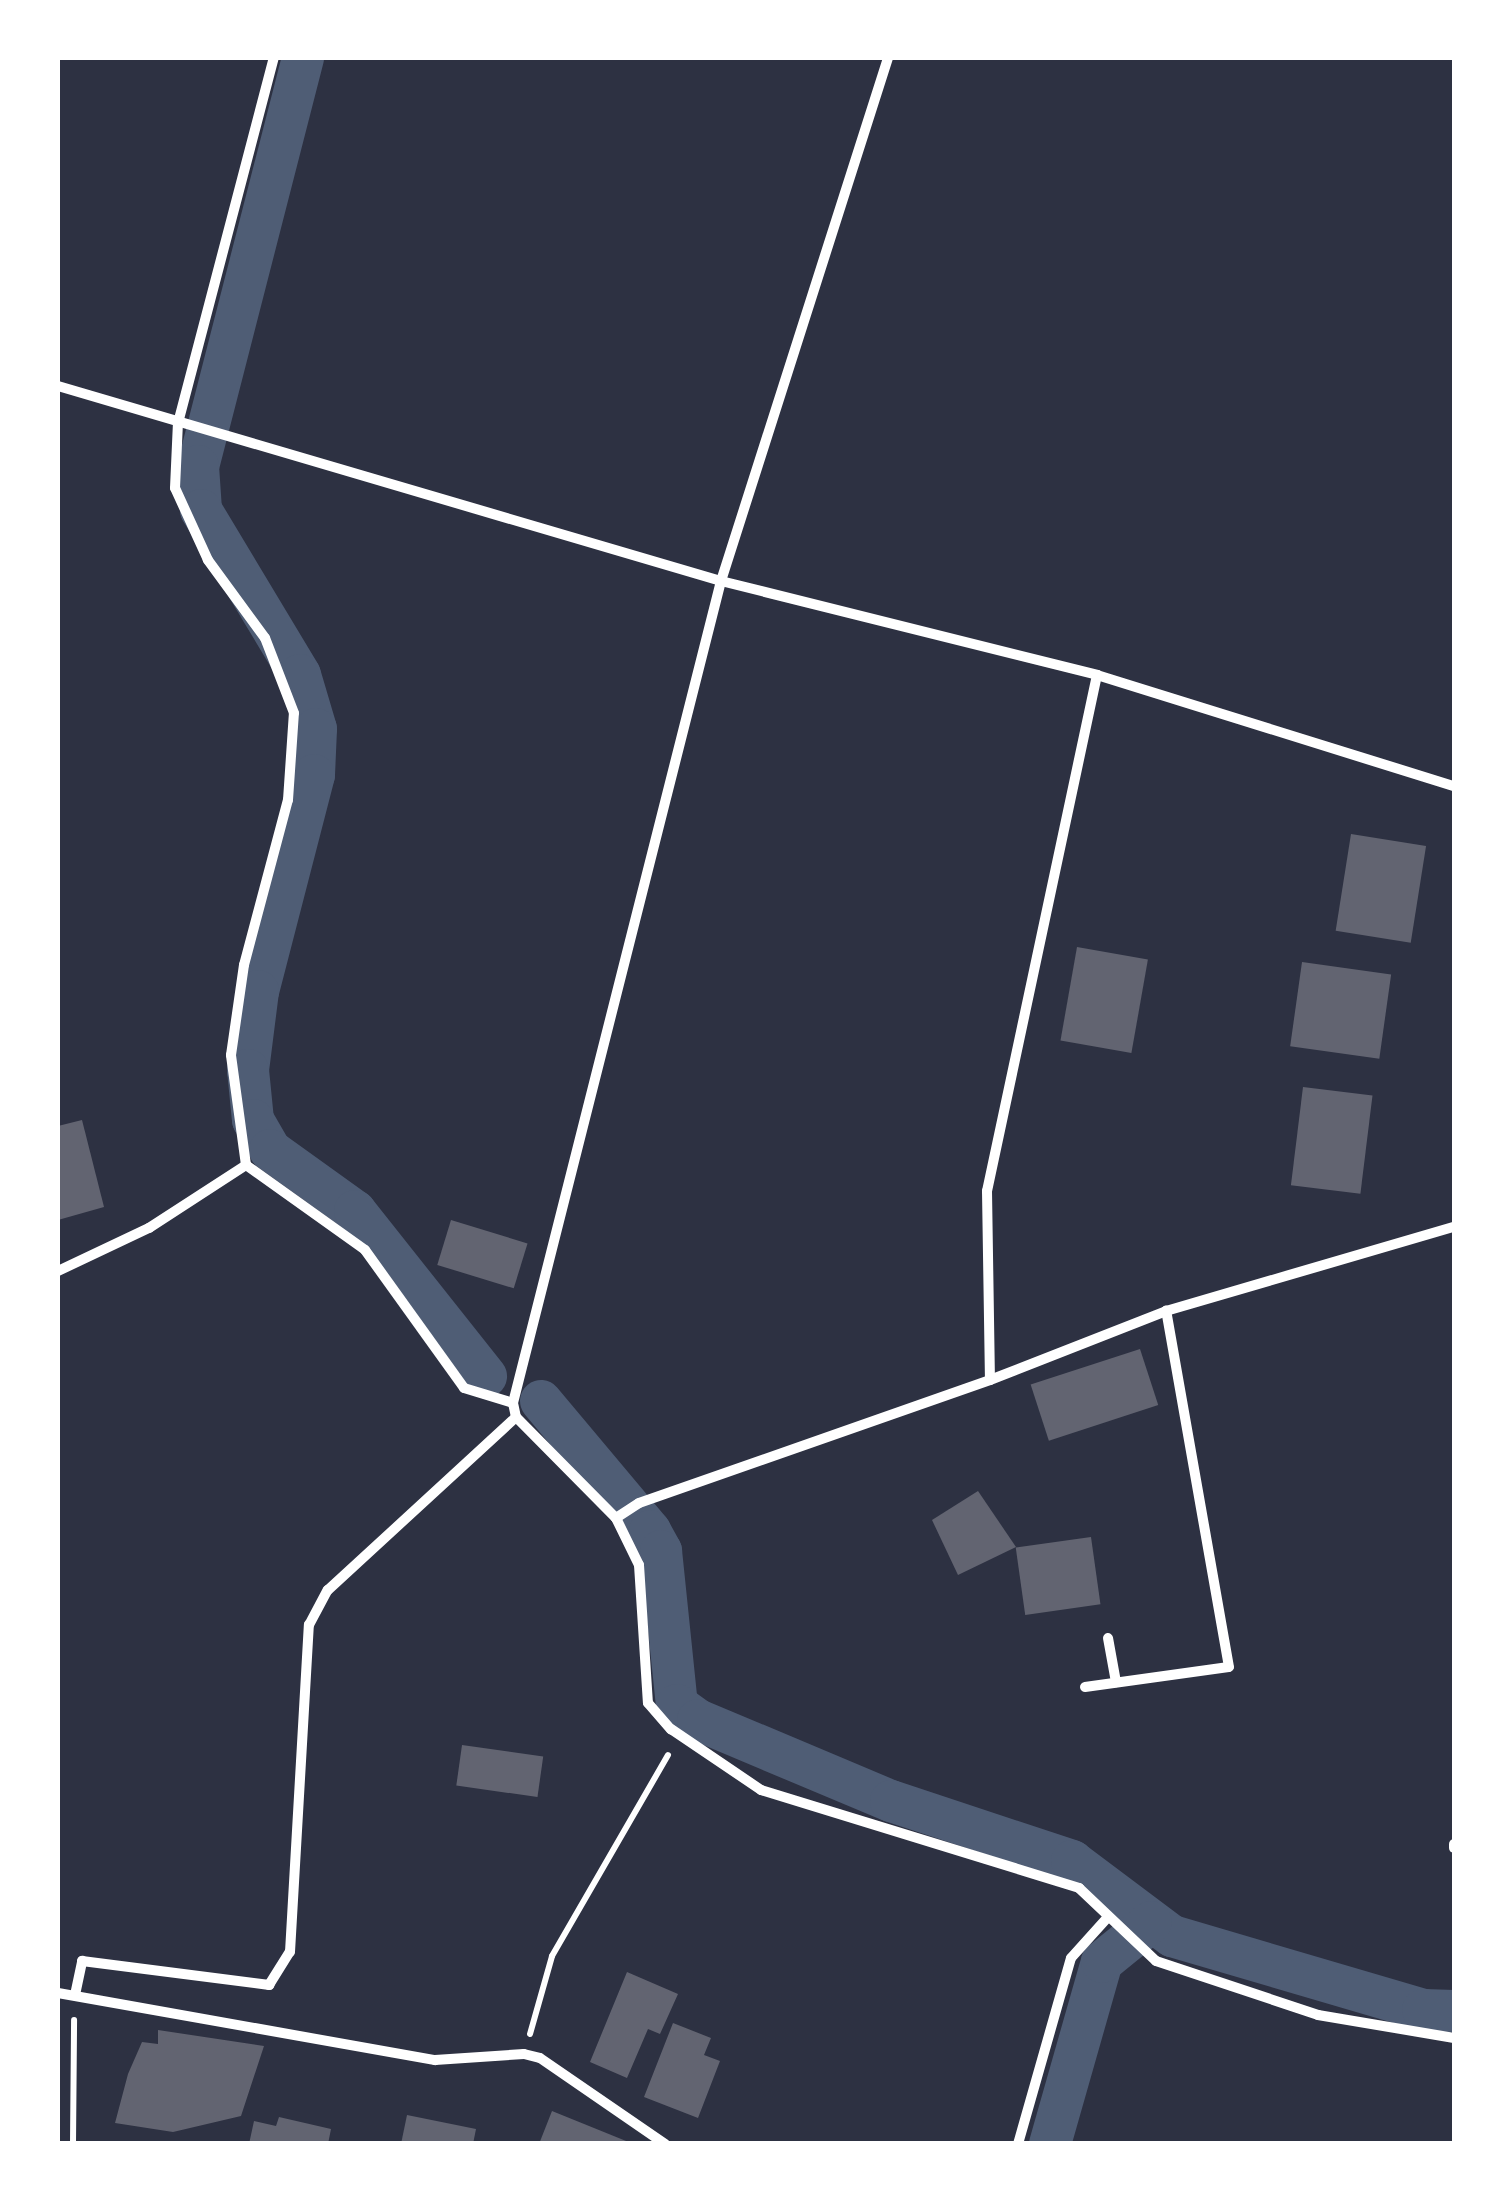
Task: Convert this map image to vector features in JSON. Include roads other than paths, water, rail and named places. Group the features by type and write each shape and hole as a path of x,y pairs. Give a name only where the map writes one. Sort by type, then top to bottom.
{"street":[{"path":"274,58 178,423 175,488 208,560 265,638 294,714 288,800 244,965 231,1055 246,1165 365,1250 464,1388 513,1402"},
{"path":"888,58 721,581 513,1402 516,1417 621,1514 639,1564 648,1703 680,1735 761,1790 1079,1888 1156,1960 1318,2016 1454,2038"},
{"path":"58,386 721,581 1097,675 1454,786"},
{"path":"990,1380 987,1191 1097,675"},
{"path":"58,1271 149,1228 246,1165"},
{"path":"621,1514 639,1503 990,1380 1166,1310 1454,1226"},
{"path":"1085,1687 1229,1668 1166,1310"},
{"path":"75,1995 82,1961 269,1984 290,1952 309,1625 328,1590 516,1417"},
{"path":"1108,1638 1116,1682"},
{"path":"1018,2144 1071,1958 1108,1917"},
{"path":"58,1993 435,2060 524,2054 540,2058 665,2144"}],"waterway":[{"path":"303,58 198,466 201,510 300,675 316,729 314,775 258,991 248,1070 253,1120 270,1150 355,1211 486,1376"},
{"path":"541,1401 650,1531 661,1551 677,1705 698,1720 891,1801 1072,1861 1172,1936 1423,2010 1454,2011"},
{"path":"1050,2144 1102,1962 1151,1922"}]}
